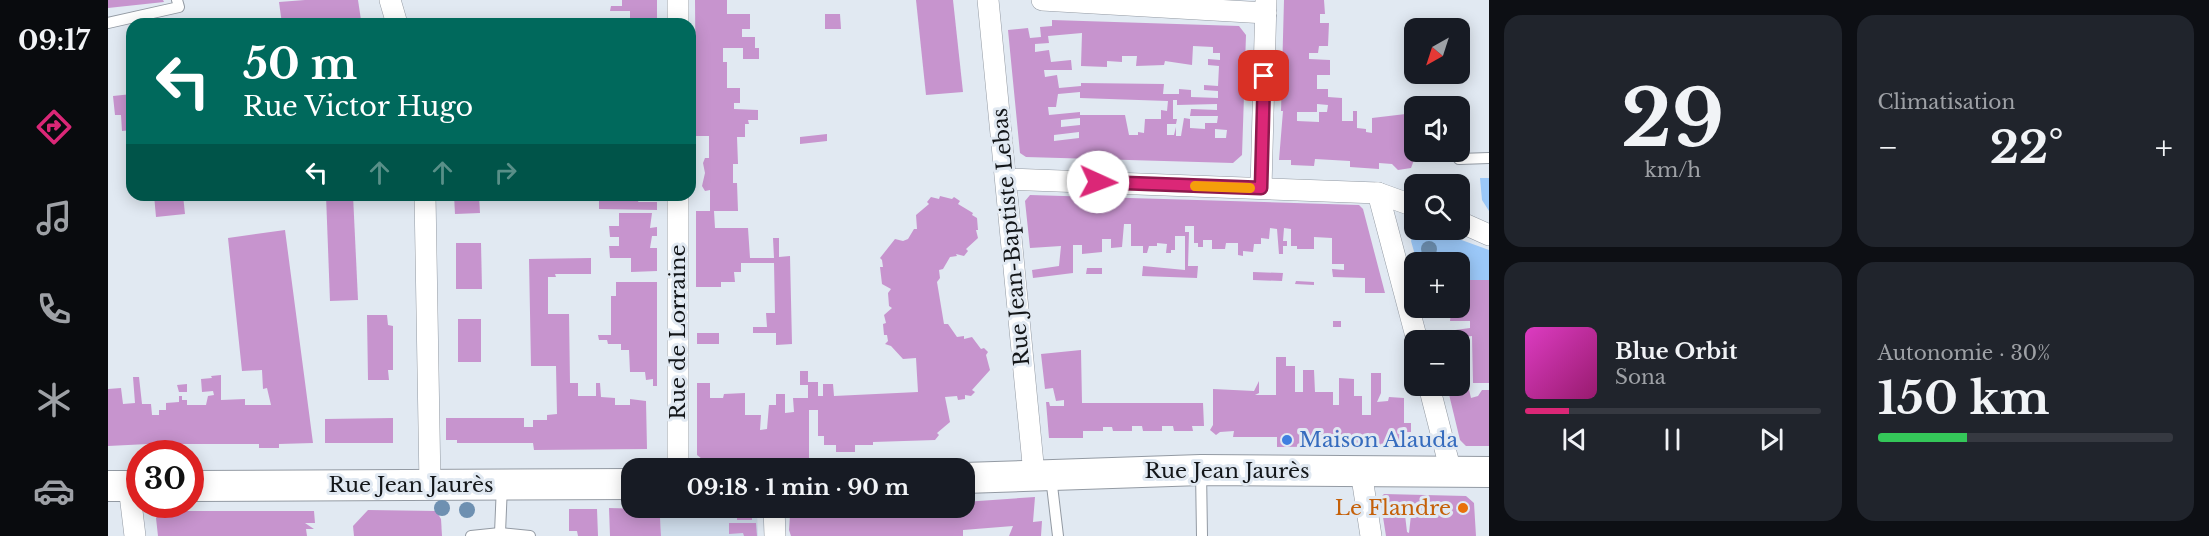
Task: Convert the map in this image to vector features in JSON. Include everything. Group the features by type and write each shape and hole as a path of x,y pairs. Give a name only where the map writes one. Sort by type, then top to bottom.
{"main road":[{"name":"Rue Jean Jaurès","path":"975,477 1201,470 1489,472"},
{"name":"Rue Jean Jaurès","path":"204,486 621,484"}],"street":[{"path":"390,0 394,18"},
{"path":"678,0 678,18"},
{"name":"Rue Jean-Baptiste Lebas","path":"988,0 1005,179 1042,474"},
{"path":"1042,0 1266,6 1261,188"},
{"path":"1005,179 1378,193 1404,202"},
{"path":"1378,193 1414,330"},
{"path":"425,201 430,485"},
{"name":"Rue de Lorraine","path":"678,201 678,458"},
{"path":"1470,226 1489,235"},
{"path":"1432,396 1451,472"},
{"path":"1361,471 1371,536"},
{"path":"132,518 135,536"},
{"path":"774,518 775,536"}],"lane":[{"path":"130,18 179,7 177,0"},
{"path":"108,23 126,19"},
{"path":"1470,159 1489,158"},
{"path":"1201,470 1202,536"},
{"path":"1042,474 1059,536"},
{"path":"500,533 502,485"},
{"path":"471,536 500,533 530,536"}],"shaded area":[{"path":"1480,178 1489,178 1489,211 1482,200"},
{"path":"1462,240 1489,250 1489,280 1470,280 1470,252 1414,252 1411,241"},
{"path":"660,518 757,518 758,536 661,536"}],"building":[{"path":"108,0 163,0 164,2 108,8"},
{"path":"358,0 361,18 281,18 279,2"},
{"path":"622,0 657,0 657,18 630,18 630,11 610,11 611,6 622,6"},
{"path":"695,0 727,0 727,14 750,14 750,29 742,29 742,37 755,37 755,48 759,48 759,59 743,59 743,48 723,48 723,62 727,62 727,88 740,88 740,103 734,103 734,109 758,110 758,120 748,120 749,124 745,124 745,137 737,137 738,164 733,164 733,183 737,183 738,211 714,211 715,228 748,228 750,258 774,258 773,238 779,238 779,257 790,256 792,344 776,345 776,333 753,333 753,327 767,327 766,313 775,313 774,263 741,263 741,272 734,272 735,282 721,282 721,287 696,287 696,211 710,211 710,190 705,191 702,186 705,173 703,163 705,158 709,158 709,136 696,136"},
{"path":"916,0 953,0 963,92 926,95"},
{"path":"1284,0 1324,0 1325,14 1320,14 1320,23 1329,23 1328,46 1319,46 1318,53 1309,53 1309,59 1330,60 1330,75 1317,75 1317,89 1328,89 1328,97 1342,98 1342,121 1353,121 1353,111 1357,111 1357,128 1366,129 1366,132 1372,133 1372,118 1404,114 1404,162 1413,162 1411,168 1398,170 1392,164 1379,163 1379,169 1350,167 1350,161 1315,159 1314,166 1291,165 1291,160 1279,160 1283,111 1281,111","holes":["1317,104 1328,105 1327,112 1319,112 1319,122 1297,121 1297,112 1317,112"]},
{"path":"825,14 840,14 841,29 825,29"},
{"path":"1052,20 1239,26 1246,35 1242,155 1233,163 1026,157 1020,153 1008,30 1028,28 1030,38 1041,37 1040,27 1052,26","holes":["1082,33 1081,66 1107,67 1107,61 1122,62 1122,56 1137,56 1136,66 1164,65 1165,61 1192,65 1193,46 1213,47 1213,53 1220,53 1220,60 1208,59 1208,65 1219,66 1218,86 1204,85 1204,90 1218,91 1218,98 1191,97 1191,90 1179,89 1179,94 1163,94 1164,84 1081,83 1081,86 1059,88 1057,75 1045,77 1044,70 1072,70 1071,60 1051,62 1049,50 1035,52 1035,44 1049,43 1048,36","1080,92 1080,98 1168,101 1167,111 1161,110 1161,119 1145,119 1144,133 1138,132 1138,135 1129,135 1125,115 1080,115 1080,112 1049,115 1048,107 1056,107 1058,94","1173,100 1177,100 1177,105 1217,104 1217,110 1191,109 1190,116 1218,116 1217,123 1205,123 1205,129 1190,128 1190,119 1184,118 1181,136 1176,136 1176,127 1174,135 1167,135 1167,124 1176,124 1177,119 1173,119","1080,118 1080,125 1061,127 1061,120","1215,129 1227,130 1226,138 1215,138","1079,132 1079,138 1054,141 1054,135"]},
{"path":"126,95 126,131 122,131 121,115 115,115 113,96"},
{"path":"827,134 827,141 800,144 800,137"},
{"path":"1030,195 1359,205 1363,209 1385,293 1365,293 1365,278 1333,277 1332,269 1344,270 1344,264 1332,264 1332,238 1314,237 1314,249 1297,249 1297,246 1291,246 1291,229 1284,228 1283,241 1287,241 1287,246 1283,246 1283,254 1279,254 1277,229 1270,228 1269,239 1261,238 1261,244 1254,244 1253,252 1243,251 1243,256 1238,255 1238,243 1226,243 1225,249 1212,249 1212,240 1203,240 1203,247 1198,247 1198,243 1194,243 1194,226 1185,226 1185,232 1189,232 1188,266 1198,266 1197,278 1142,276 1143,266 1185,270 1185,236 1175,236 1175,250 1171,250 1171,253 1166,253 1167,244 1157,243 1157,246 1149,246 1147,253 1143,253 1143,246 1131,246 1131,224 1124,224 1122,247 1111,248 1111,239 1102,239 1102,252 1082,254 1082,245 1073,245 1073,273 1033,278 1032,270 1059,266 1061,246 1030,248 1025,201"},
{"path":"940,196 952,199 954,197 960,201 958,204 977,218 978,238 966,249 968,251 964,256 956,254 957,256 950,257 943,269 939,270 940,278 937,282 944,324 948,324 957,337 964,336 964,339 972,337 981,349 984,348 988,352 986,355 990,370 972,390 975,392 971,396 965,395 965,399 958,400 957,396 945,397 950,422 937,433 939,435 935,440 873,442 873,445 855,445 855,452 836,452 836,445 824,445 824,436 818,436 818,410 809,410 809,458 701,458 697,455 697,383 710,383 710,398 723,398 724,394 745,393 745,415 761,415 760,430 767,429 769,405 776,405 776,394 785,394 785,413 794,412 793,398 808,398 808,385 800,385 800,371 808,371 808,382 818,382 818,396 823,396 823,384 833,384 834,396 918,392 916,358 903,359 891,346 885,344 888,341 887,335 884,335 883,324 886,323 884,315 892,308 889,306 888,293 891,289 882,284 880,267 883,267 880,258 895,239 903,241 908,239 914,229 917,229 916,215 929,204 927,202 931,197 939,199"},
{"path":"155,201 184,201 185,214 156,217"},
{"path":"326,201 353,201 358,300 330,301"},
{"path":"454,201 479,201 480,213 455,214"},
{"path":"599,201 657,202 657,210 599,209"},
{"path":"619,213 652,213 650,228 657,227 657,236 652,236 650,248 657,248 657,271 631,272 631,258 610,258 609,246 619,246 619,237 610,237 609,226 619,226"},
{"path":"285,230 313,443 279,444 279,448 259,448 259,444 204,444 204,440 126,440 126,445 108,446 108,389 121,388 123,404 135,403 133,377 139,377 142,404 151,404 152,415 159,415 159,410 166,410 166,403 179,402 179,396 182,396 182,400 187,400 187,405 206,405 208,396 214,395 213,391 202,392 201,379 221,375 221,400 245,399 245,405 271,405 267,388 263,389 262,370 242,371 228,238"},
{"path":"456,243 481,243 482,289 456,289"},
{"path":"591,258 591,274 555,274 556,277 548,277 548,314 569,314 570,383 578,383 578,396 596,396 596,383 600,383 601,397 615,398 615,405 630,405 630,399 646,401 647,449 534,450 533,443 457,443 457,440 446,440 446,418 524,418 524,427 533,427 533,420 547,420 547,415 557,414 556,366 531,366 529,259"},
{"path":"1087,268 1102,268 1102,274 1086,274"},
{"path":"1253,272 1283,273 1282,281 1253,280"},
{"path":"1470,280 1489,280 1489,383 1473,383 1470,330 1455,330 1470,328 1470,321 1450,321 1450,318 1470,318"},
{"path":"1296,281 1314,282 1314,285 1295,284"},
{"path":"616,282 657,282 657,386 653,386 653,379 646,380 645,372 630,372 629,350 621,350 621,344 608,344 607,340 599,340 598,335 611,335 611,296 616,296"},
{"path":"367,315 387,315 388,325 393,326 393,370 388,370 389,380 368,380"},
{"path":"458,319 481,319 481,362 458,362"},
{"path":"1333,321 1341,321 1341,327 1333,327"},
{"path":"697,333 719,333 719,344 697,344"},
{"path":"1081,350 1082,403 1203,403 1204,426 1192,426 1193,431 1174,431 1173,426 1162,426 1162,431 1143,431 1142,426 1132,426 1132,431 1113,431 1112,427 1103,427 1103,431 1083,431 1083,438 1049,438 1046,402 1049,402 1050,406 1064,406 1064,400 1056,401 1053,388 1045,389 1041,354"},
{"path":"1276,357 1286,357 1286,366 1295,366 1295,392 1303,392 1303,370 1314,370 1315,392 1333,392 1333,405 1339,405 1339,378 1354,379 1354,396 1362,396 1362,415 1371,415 1371,373 1381,373 1381,393 1377,402 1388,401 1389,397 1404,398 1404,423 1411,423 1411,432 1405,432 1405,446 1277,447 1277,437 1233,437 1234,431 1220,432 1216,435 1210,430 1213,425 1213,389 1254,391 1259,381 1259,393 1255,395 1276,395"},
{"path":"187,384 187,392 179,392 177,385"},
{"path":"1482,390 1489,390 1489,446 1466,446 1460,440 1449,396 1470,396 1470,394 1471,398 1478,396"},
{"path":"393,418 393,443 325,443 325,419"},
{"path":"1384,494 1466,496 1474,503 1476,536 1386,536 1380,498","holes":["1405,515 1411,515 1409,533"]},
{"path":"1035,497 1033,522 1042,521 1041,536 1009,536 1013,526 963,530 963,536 791,536 789,530 790,518 975,518 975,501"},
{"path":"609,508 621,508 621,518 660,518 661,536 610,536"},
{"path":"569,509 597,509 598,536 578,536 577,531 569,531"},
{"path":"368,510 436,511 441,519 442,536 354,536 353,526"},
{"path":"204,511 314,511 315,523 305,523 314,529 306,529 307,536 158,536 156,518 204,518"},
{"path":"737,518 752,518 752,520 737,520"},
{"path":"729,523 756,523 757,536 744,536 743,533 729,534"}],"slow traffic":[{"path":"1195,186 1250,188"}],"place":[{"name":"Maison Alauda","path":"1287,440"},
{"name":"Le Flandre","path":"1463,508"}],"route":[{"path":"1098,182 1261,188 1264,76"}]}
